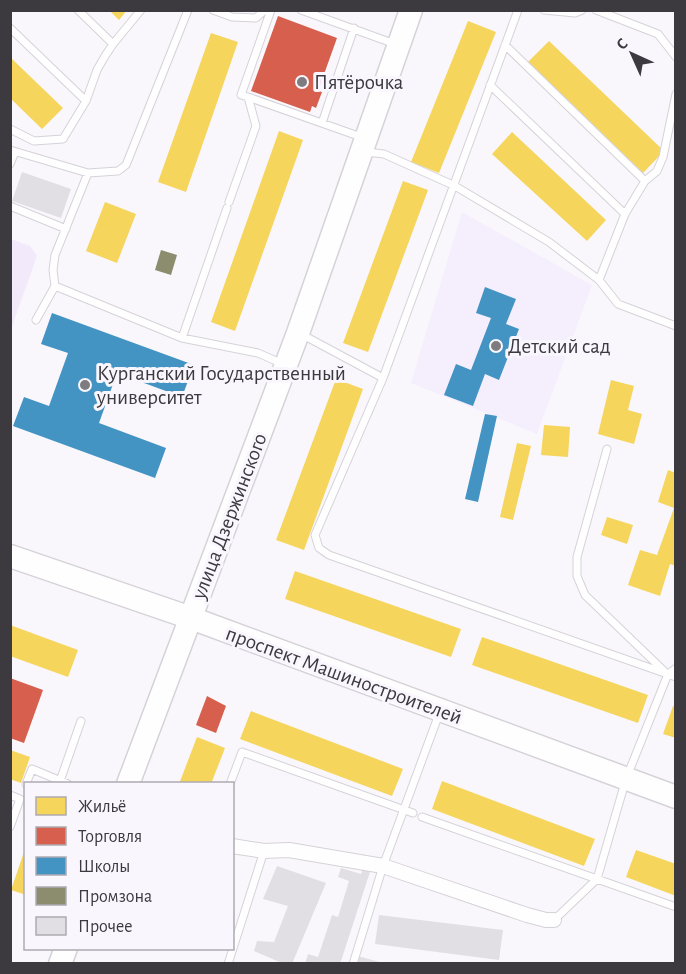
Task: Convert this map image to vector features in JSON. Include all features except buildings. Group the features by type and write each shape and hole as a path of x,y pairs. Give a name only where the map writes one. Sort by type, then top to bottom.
{"main road":[{"name":"улица Дзержинского","path":"128,782 298,333 411,10"},
{"name":"проспект Машиностроителей","path":"10,556 190,618 675,797"}],"street":[{"path":"234,846 264,851 289,850 383,866 527,915 554,920"}],"lane":[{"path":"78,10 113,44"},
{"path":"10,129 34,141 63,139 86,101 97,70 113,44 141,10"},
{"path":"10,164 13,151 88,173 118,171 126,165 188,10"},
{"path":"213,10 256,18 265,10"},
{"path":"271,10 241,94 322,123 364,145 455,186 549,242 599,280 618,304 675,326"},
{"path":"301,10 398,45"},
{"path":"518,10 384,378 315,535 319,548 329,555 672,676"},
{"path":"544,10 575,13 582,10"},
{"path":"596,10 658,34 675,57"},
{"path":"10,28 86,101"},
{"path":"322,123 354,28"},
{"path":"505,45 645,181"},
{"path":"490,86 625,214"},
{"path":"599,280 625,214 645,181 657,171 663,157 675,94"},
{"path":"182,338 255,126 248,97"},
{"path":"36,320 55,286 53,270 55,255 88,173"},
{"path":"10,206 66,229"},
{"path":"55,286 182,338 258,353 286,365"},
{"path":"298,333 384,378"},
{"path":"607,449 577,557 577,576 585,595 672,676"},
{"path":"554,920 597,879 626,778 675,668"},
{"path":"353,963 383,866 441,710"},
{"path":"27,782 32,769 64,782 81,721"},
{"path":"230,782 242,752 412,813"},
{"path":"10,827 24,789"},
{"path":"10,795 20,799"},
{"path":"422,817 675,907"},
{"path":"234,944 264,851"}],"shaded area":[{"path":"462,212 592,285 537,434 411,383"},
{"path":"11,239 30,246 37,256 11,329"}],"place":[{"name":"Пятёрочка","path":"302,82"},
{"name":"Детский сад","path":"496,346"},
{"name":"Курганский Государственный университет","path":"85,385"}]}
